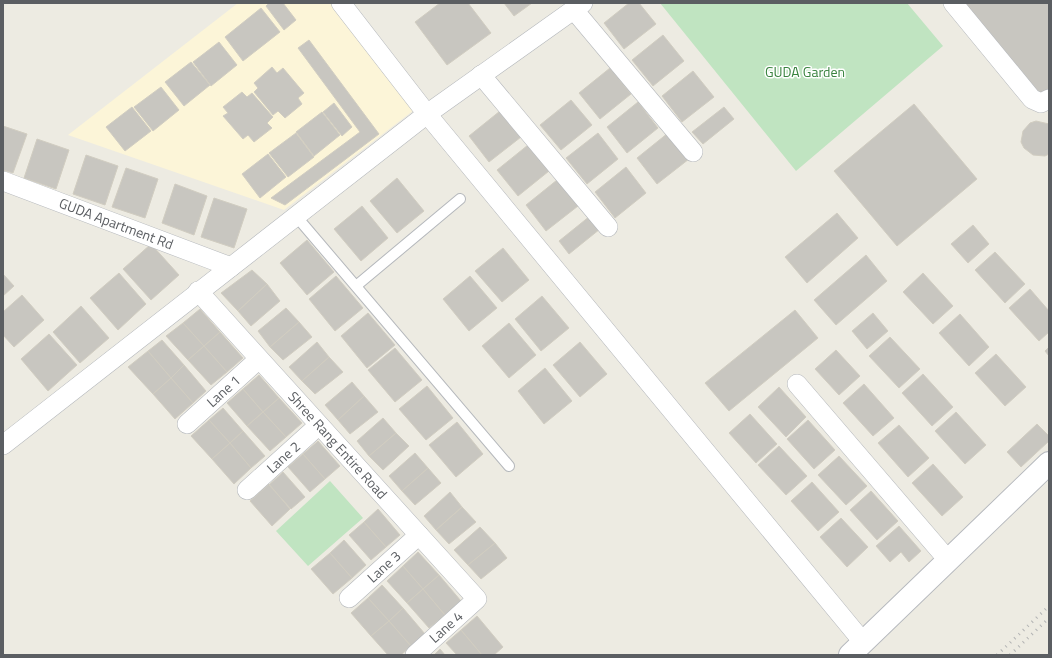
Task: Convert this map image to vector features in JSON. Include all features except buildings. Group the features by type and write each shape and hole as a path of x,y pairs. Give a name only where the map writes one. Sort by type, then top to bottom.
{"street":[{"path":"341,3 427,114 857,648 1049,463"},
{"path":"953,3 1032,99 1041,103 1049,99"},
{"path":"3,445 198,291 427,114 579,6 693,152"},
{"path":"481,75 608,227"},
{"name":"GUDA Apartment Rd","path":"3,180 231,267"},
{"name":"Shree Rang Entire Road","path":"198,291 477,599"},
{"name":"Lane 1","path":"187,424 259,359"},
{"path":"797,384 948,560"},
{"name":"Lane 2","path":"247,490 319,425"},
{"name":"Lane 3","path":"349,598 419,535"},
{"name":"Lane 4","path":"416,655 477,599"}],"lane":[{"path":"356,286 460,199"},
{"path":"296,216 509,466"}],"shaded area":[{"path":"238,3 332,3 414,110 284,210 68,135"}],"green space":[{"name":"GUDA Garden","path":"660,3 907,3 943,46 796,171"},
{"path":"330,481 363,518 308,566 276,531"}],"railway":[{"path":"997,655 1049,606"},
{"path":"1010,655 1049,618"}]}
